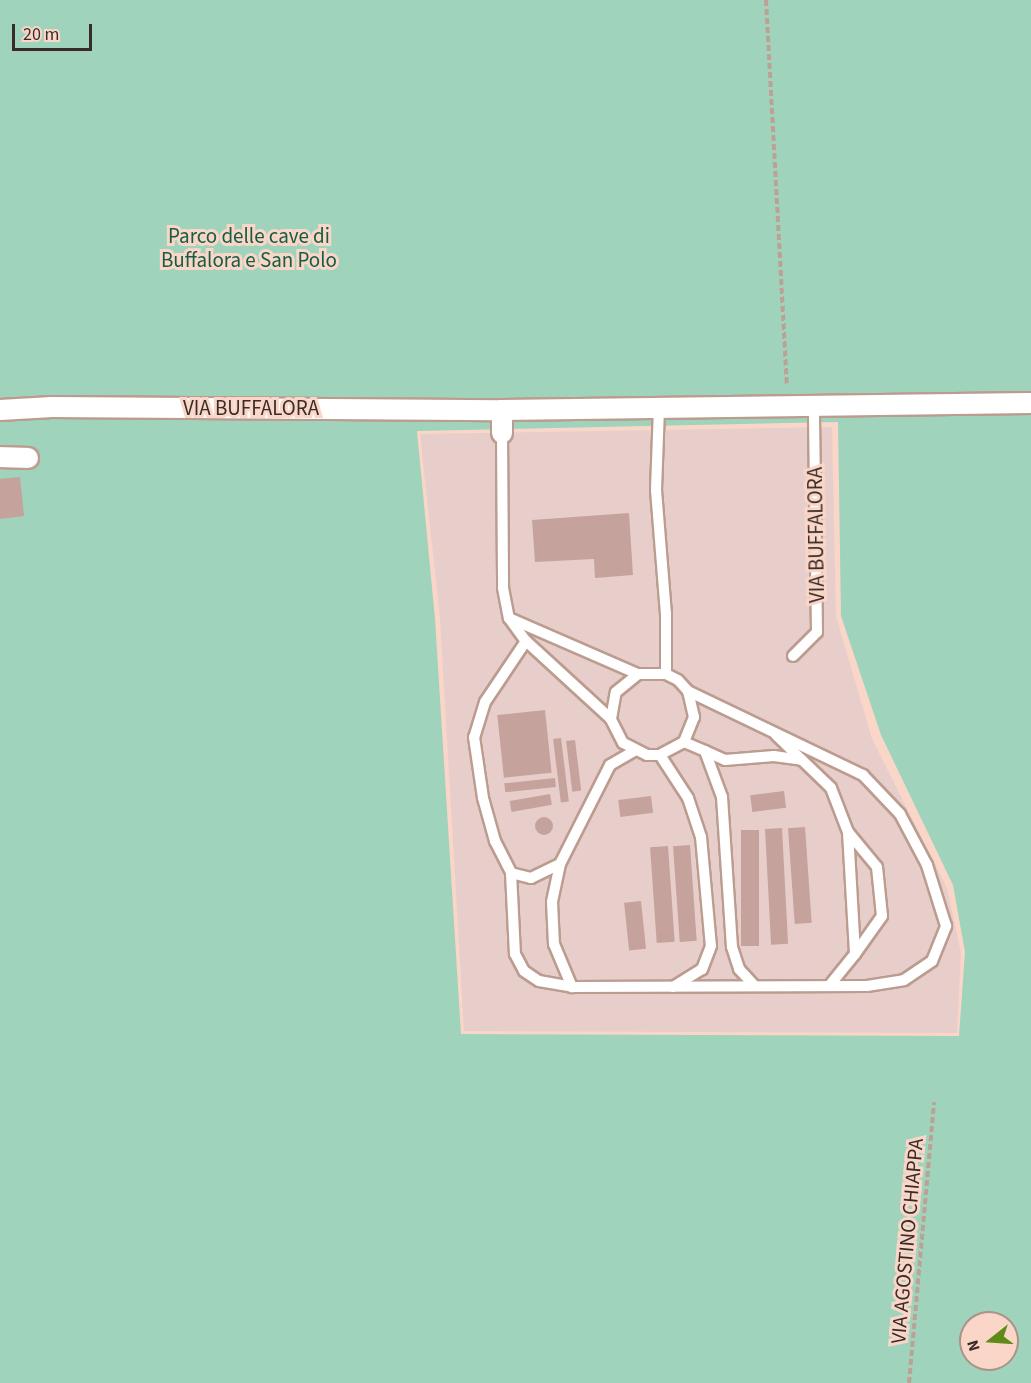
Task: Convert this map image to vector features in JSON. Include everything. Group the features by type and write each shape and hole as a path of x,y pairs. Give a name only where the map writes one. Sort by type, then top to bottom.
{"street":[{"name":"VIA BUFFALORA","path":"0,410 52,407 502,410 1031,403"},
{"path":"502,410 502,433"},
{"path":"0,457 28,458"}],"lane":[{"name":"VIA BUFFALORA","path":"793,656 817,632 814,405"},
{"path":"659,408 656,490 666,614 666,674"},
{"path":"502,433 503,588 509,618 526,641 611,719"},
{"path":"509,618 638,674 666,674 688,691 769,727 863,775 900,814 927,865 946,927 932,961 904,980 829,986 572,987 538,981 524,971 516,954 511,873 495,842 483,798 474,737 485,702 526,641"},
{"path":"638,674 616,692 611,719 615,732 634,751 660,755 684,742 694,717 688,691"},
{"path":"769,727 831,788 848,832 855,954"},
{"path":"684,742 725,760 774,756 802,760"},
{"path":"572,987 554,944 552,903 560,864 610,765 634,751"},
{"path":"705,751 722,797 732,947 739,969 755,986"},
{"path":"660,755 688,798 701,837 711,946 702,969 672,987"},
{"path":"829,986 882,916 878,867 848,832"},
{"path":"511,873 531,879 560,864"}],"path":[{"path":"766,0 788,405"},
{"name":"VIA AGOSTINO CHIAPPA","path":"909,1383 934,1102"}],"shaded area":[{"path":"832,427 836,616 872,739 947,888 961,953 957,1033 464,1031 440,618 420,434"}],"green space":[{"name":"Parco delle cave di Buffalora e San Polo","path":"0,0 1031,0 1031,1383 0,1383","holes":["838,422 841,616 881,735 953,885 965,952 959,1036 461,1034 435,619 417,431"]}],"building":[{"path":"20,477 24,516 0,519 0,479"},
{"path":"629,513 633,575 595,578 594,559 535,562 532,520"},
{"path":"545,710 552,773 504,778 497,715"},
{"path":"561,738 569,802 561,802 553,739"},
{"path":"575,740 581,791 572,792 566,741"},
{"path":"555,778 556,787 505,792 504,783"},
{"path":"784,791 786,808 752,812 750,795"},
{"path":"550,794 552,805 512,812 510,801"},
{"path":"651,796 653,813 620,817 618,800"},
{"path":"540,817 548,817 553,822 551,833 540,835 535,830 535,822"},
{"path":"805,827 812,923 795,924 788,828"},
{"path":"782,828 788,944 771,945 765,829"},
{"path":"741,830 759,830 759,946 741,946"},
{"path":"690,845 697,941 680,942 673,846"},
{"path":"668,846 675,942 657,943 650,847"},
{"path":"641,901 646,949 629,951 624,903"}]}
